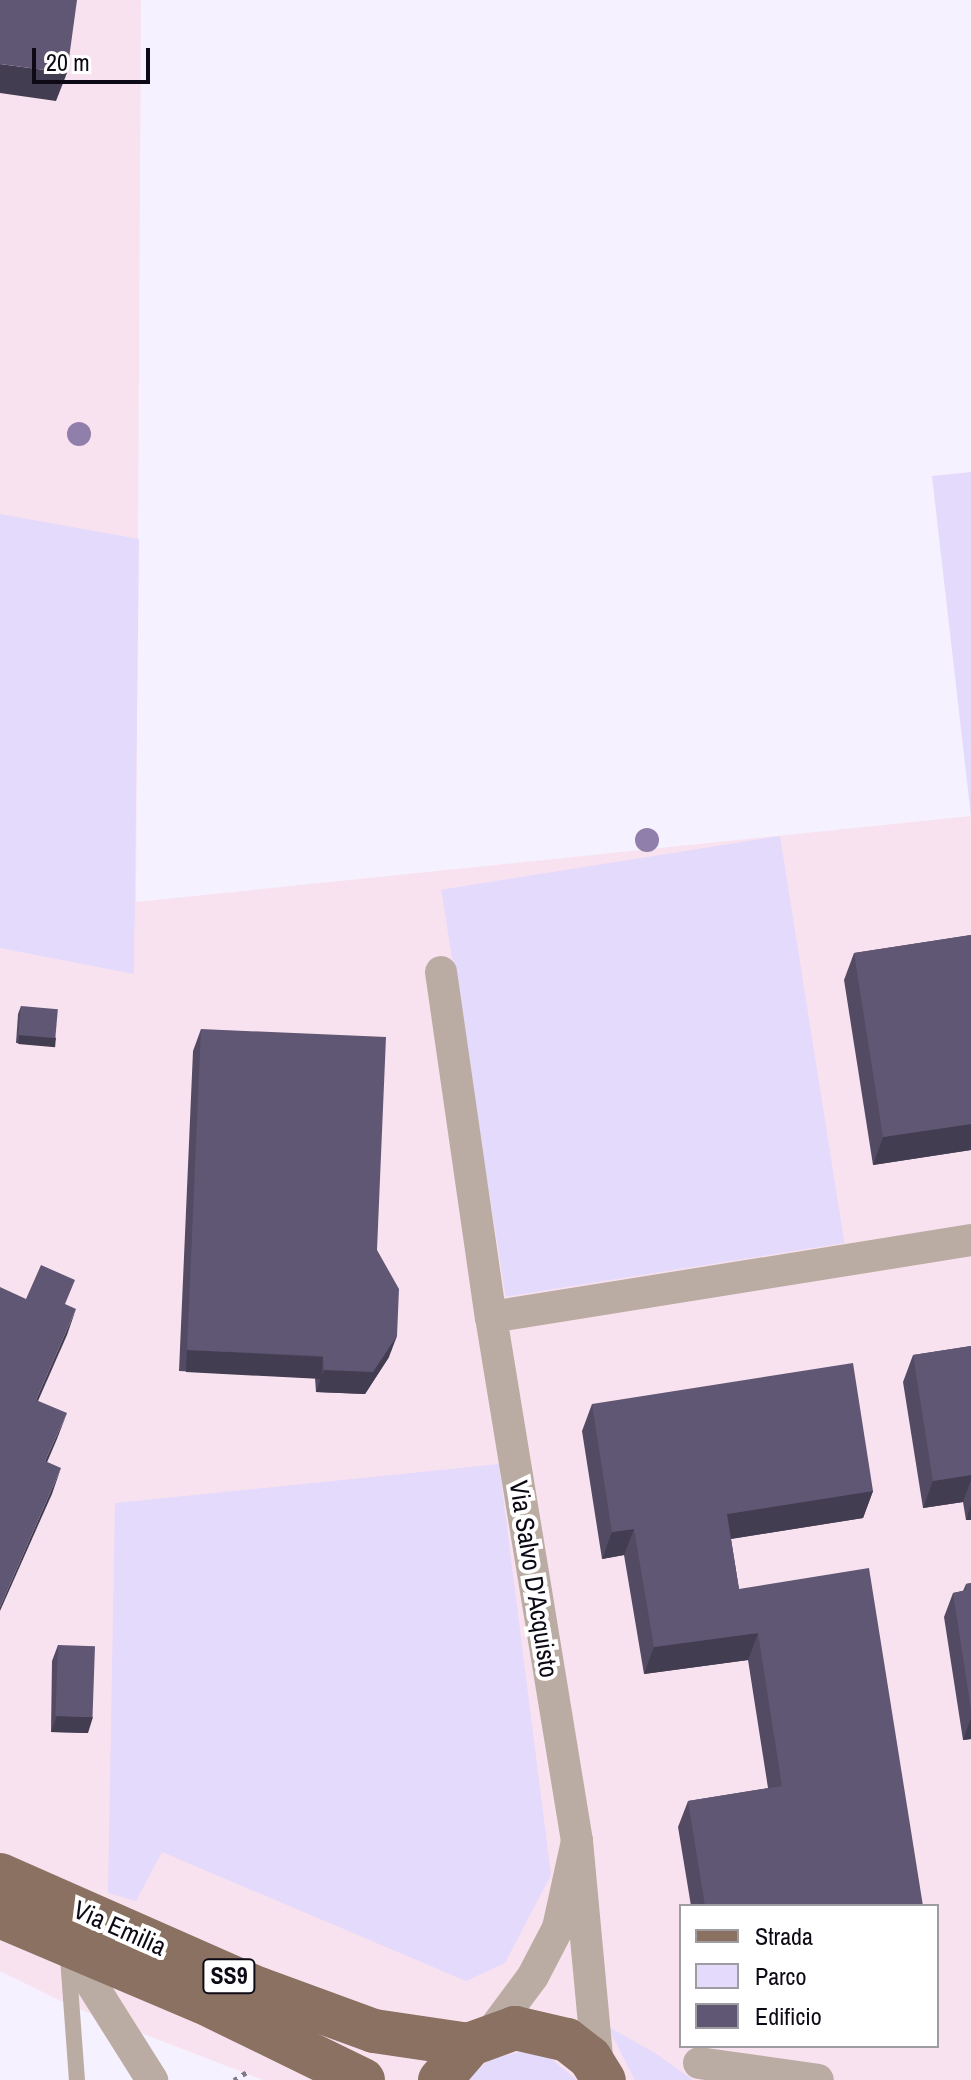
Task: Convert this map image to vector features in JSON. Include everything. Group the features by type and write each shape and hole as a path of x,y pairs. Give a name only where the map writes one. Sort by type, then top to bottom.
{"main road":[{"name":"Via Emilia","path":"0,1875 259,1989 374,2031 479,2040 515,2028 551,2033 582,2050 601,2075"},
{"name":"Via Emilia","path":"0,1916 203,2002 363,2080"},
{"path":"440,2080 479,2040"}],"street":[{"name":"Via Salvo D'Acquisto","path":"441,972 491,1317 577,1841 601,2075"},
{"path":"491,1317 971,1240"},
{"name":"Via Salvo D'Acquisto","path":"479,2040 533,1976 558,1928 577,1841"},
{"path":"67,1945 152,2080"},
{"path":"699,2063 818,2080"}],"lane":[{"path":"67,1945 77,2080"}],"shaded area":[{"path":"0,0 141,0 136,902 971,816 971,2080 263,2080 71,2006 0,1971"}],"green space":[{"path":"971,472 971,816 932,476"},
{"path":"0,514 139,539 134,974 0,948"},
{"path":"780,836 844,1243 506,1297 441,890"},
{"path":"499,1464 551,1875 505,1963 466,1981 162,1852 136,1901 108,1893 115,1503"},
{"path":"607,2026 655,2053 693,2080 635,2080"},
{"path":"520,2052 549,2057 577,2080 466,2080 490,2059"}],"building":[{"path":"0,0 77,0 67,73 0,64"},
{"path":"971,935 971,1124 883,1137 854,953"},
{"path":"21,1006 58,1009 55,1038 18,1035"},
{"path":"201,1029 386,1037 377,1250 399,1289 397,1336 373,1372 324,1370 323,1356 187,1350"},
{"path":"41,1265 75,1280 65,1304 76,1309 36,1400 67,1413 45,1461 61,1468 0,1607 0,1287 26,1299"},
{"path":"971,1346 971,1475 933,1481 913,1355"},
{"path":"853,1363 873,1491 727,1514 739,1589 869,1568 923,1904 705,1904 688,1801 782,1786 758,1633 654,1647 634,1529 612,1532 592,1404"},
{"path":"971,1583 971,1709 953,1593 966,1590 966,1584"},
{"path":"58,1645 95,1646 92,1717 56,1716"}]}
